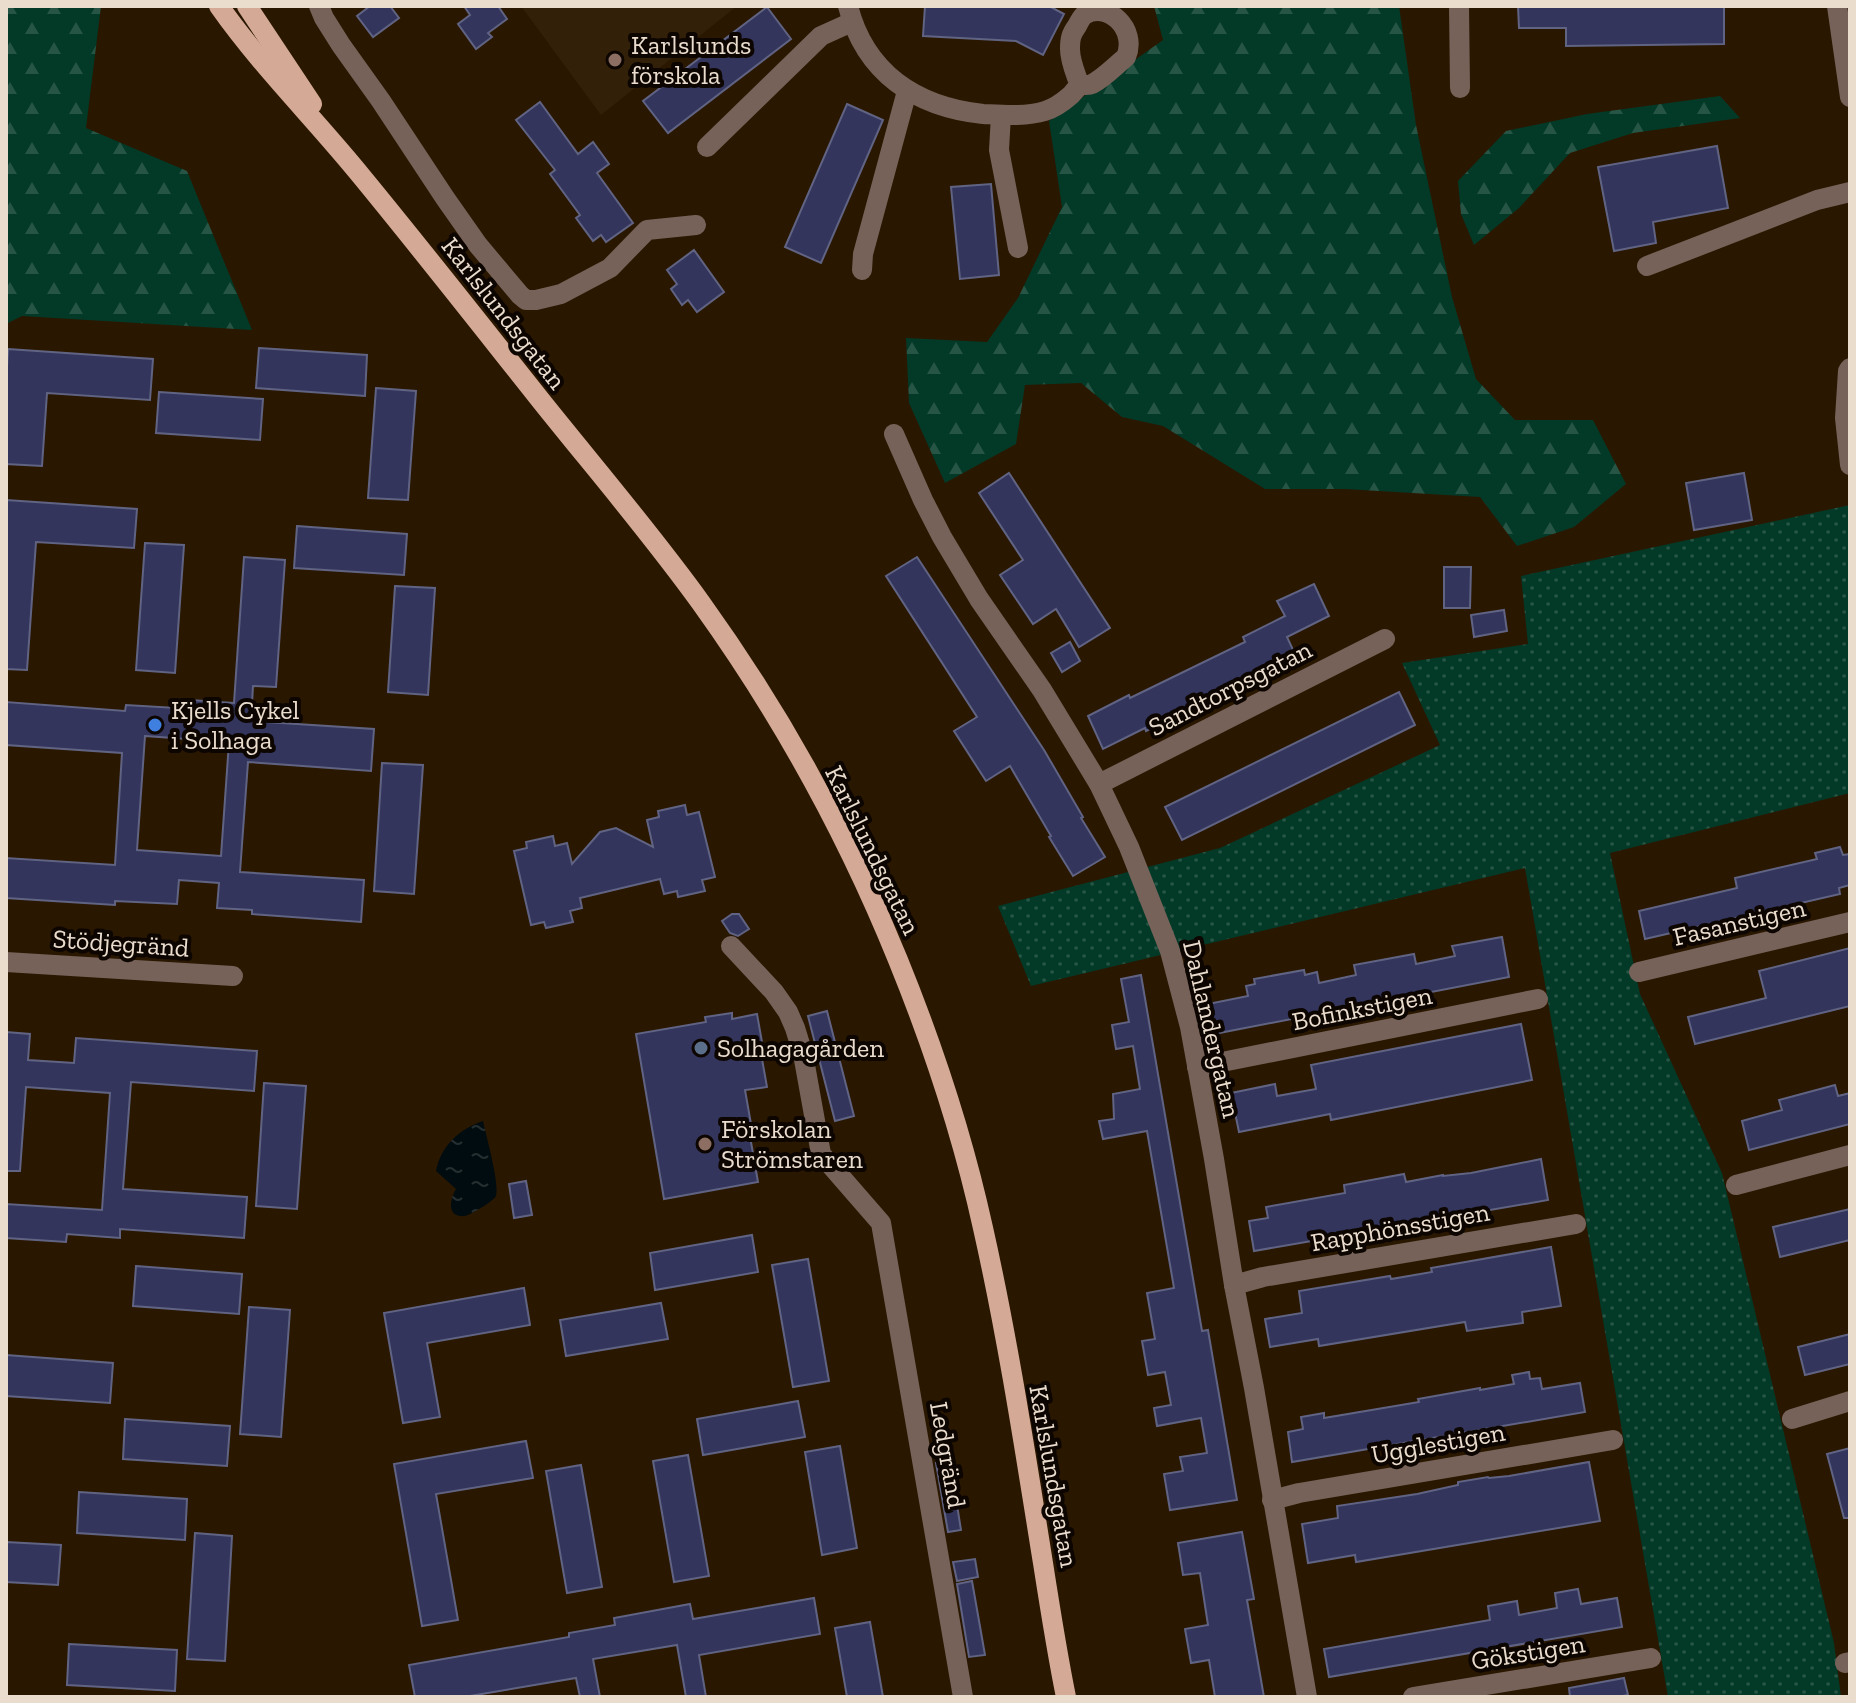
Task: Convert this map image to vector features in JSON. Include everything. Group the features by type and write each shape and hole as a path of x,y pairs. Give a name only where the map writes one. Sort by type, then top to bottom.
{"main road":[{"name":"Karlslundsgatan","path":"219,6 290,96 357,171 701,603 800,759 840,834 874,903 924,1029 959,1132 983,1227 1064,1691"},
{"name":"Karlslundsgatan","path":"247,6 357,171"}],"street":[{"path":"319,6 341,45 461,222 526,300 561,294 610,268 647,230 696,225"},
{"path":"1459,6 1460,88"},
{"path":"1837,6 1850,97"},
{"path":"707,147 821,36 850,14 861,43 880,68 907,91 935,103 965,112 1025,115 1058,106 1080,86"},
{"path":"862,270 863,254 907,91"},
{"path":"1001,115 1000,160 1018,248"},
{"path":"1647,266 1817,200 1850,192"},
{"path":"1850,368 1845,418 1850,465"},
{"name":"Dahlandergatan","path":"894,434 942,537 1099,784 1129,847 1170,951 1190,1027 1307,1697"},
{"name":"Sandtorpsgatan","path":"1099,784 1385,639"},
{"name":"Fasanstigen","path":"1639,972 1850,922"},
{"name":"Ledgränd","path":"731,946 774,992 792,1020 803,1054 821,1154 881,1223 963,1697"},
{"name":"Stödjegränd","path":"6,962 233,976"},
{"name":"Bofinkstigen","path":"1197,1067 1538,999"},
{"path":"1736,1185 1850,1155"},
{"name":"Rapphönsstigen","path":"1234,1285 1263,1277 1576,1224"},
{"path":"1792,1419 1850,1401"},
{"name":"Ugglestigen","path":"1272,1500 1613,1440"},
{"name":"Gökstigen","path":"1413,1697 1651,1658"}],"shaded area":[{"name":"Karlslunds förskola","path":"521,6 737,6 601,115"}],"green space":[{"path":"6,6 101,6 86,128 187,171 252,330 22,316 6,324"},
{"path":"1154,6 1399,6 1416,125 1452,297 1476,379 1515,420 1593,420 1626,484 1574,527 1517,546 1480,497 1345,489 1265,489 1163,426 1122,417 1081,383 1025,385 1016,444 945,483 909,403 906,338 987,342 1018,298 1062,207 1049,121 1163,40"},
{"path":"1720,96 1740,118 1633,133 1570,153 1519,208 1474,245 1461,214 1458,181 1506,131 1587,114"},
{"path":"1850,505 1850,793 1610,853 1640,994 1722,1173 1834,1643 1841,1697 1668,1697 1525,868 1031,986 998,906 1220,848 1440,745 1402,663 1528,644 1521,576"}],"water":[{"path":"483,1121 496,1196 472,1213 459,1216 451,1207 456,1189 436,1171 438,1162 452,1140"}],"building":[{"path":"370,6 390,6 399,18 373,37 357,16"},
{"path":"464,6 498,6 507,19 488,33 492,37 476,49 458,24 470,15"},
{"path":"925,6 1049,6 1064,14 1043,55 1016,41 923,36"},
{"path":"1518,6 1724,6 1724,44 1566,46 1566,28 1519,28"},
{"path":"767,7 791,39 668,133 643,101"},
{"path":"540,102 578,154 593,142 609,164 597,173 633,223 606,242 601,235 593,241 576,218 580,215 550,174 555,170 516,120"},
{"path":"847,104 883,120 821,263 785,247"},
{"path":"1717,146 1728,208 1653,222 1656,243 1614,251 1598,167"},
{"path":"991,184 999,275 960,279 951,187"},
{"path":"694,250 724,292 697,312 688,300 682,305 671,289 677,284 667,270"},
{"path":"259,348 367,355 365,396 256,388"},
{"path":"8,349 153,359 150,400 47,393 42,466 6,464"},
{"path":"376,388 416,391 408,500 368,498"},
{"path":"159,392 263,399 260,440 156,433"},
{"path":"1009,473 1110,628 1079,647 1056,609 1033,624 1000,575 1023,560 979,493"},
{"path":"1744,473 1752,520 1694,530 1686,483"},
{"path":"6,500 137,509 134,548 36,542 27,670 6,669"},
{"path":"297,526 407,534 404,575 294,568"},
{"path":"145,543 184,545 175,673 136,670"},
{"path":"244,557 285,560 276,687 253,686 251,721 374,729 371,771 248,762 240,872 364,880 361,922 252,914 252,910 217,908 219,883 179,880 177,904 115,901 115,905 6,898 6,858 115,865 122,753 6,745 6,702 125,711 126,705 176,708 176,699 234,703","holes":["145,736 229,742 221,856 137,850"]},
{"path":"917,557 1044,750 1105,857 1073,876 1010,766 986,781 954,731 977,717 886,576"},
{"path":"1444,567 1471,567 1470,608 1444,608"},
{"path":"1314,584 1329,616 1287,637 1294,652 1253,672 1255,677 1103,749 1088,716 1245,642 1243,637 1285,616 1277,601"},
{"path":"395,586 435,588 428,695 388,692"},
{"path":"1504,610 1507,631 1474,637 1471,615"},
{"path":"1070,642 1080,661 1062,672 1051,653"},
{"path":"1399,692 1415,725 1182,840 1165,807"},
{"path":"382,763 423,765 414,894 374,891"},
{"path":"685,805 687,815 699,812 715,877 702,880 705,891 678,897 677,891 664,894 660,879 580,898 582,908 570,911 573,922 546,928 544,922 531,925 514,851 527,848 526,842 553,836 555,846 567,843 572,864 600,832 616,828 653,847 647,820 659,817 658,811"},
{"path":"1840,847 1843,855 1850,854 1850,885 1839,888 1840,894 1645,939 1639,911 1737,888 1735,878 1817,859 1815,853"},
{"path":"732,914 739,914 749,929 738,936 730,933 722,921"},
{"path":"1502,937 1509,977 1214,1034 1208,1004 1248,996 1246,986 1255,984 1254,979 1304,970 1305,975 1317,972 1319,983 1356,975 1354,965 1414,954 1416,964 1455,956 1452,946"},
{"path":"1850,948 1850,1006 1695,1044 1688,1017 1766,998 1759,971"},
{"path":"1141,975 1202,1331 1208,1330 1237,1500 1170,1510 1164,1474 1183,1471 1180,1457 1207,1453 1201,1418 1157,1426 1154,1408 1171,1405 1165,1372 1148,1375 1142,1341 1155,1339 1147,1293 1174,1288 1147,1131 1103,1139 1099,1121 1114,1119 1113,1094 1140,1089 1133,1046 1116,1049 1112,1025 1129,1022 1121,979"},
{"path":"827,1011 854,1116 835,1121 808,1016"},
{"path":"732,1013 732,1019 757,1014 765,1059 762,1059 767,1087 745,1090 758,1182 664,1199 636,1034 706,1022 705,1017"},
{"path":"1521,1024 1532,1080 1331,1120 1330,1114 1239,1132 1231,1093 1275,1084 1277,1096 1316,1089 1311,1065"},
{"path":"6,1032 30,1034 28,1060 74,1063 76,1038 257,1051 254,1091 131,1082 123,1189 247,1197 244,1238 120,1229 120,1238 67,1234 66,1242 6,1238 6,1204 102,1210 110,1093 26,1087 20,1171 6,1171"},
{"path":"264,1083 306,1086 297,1209 256,1206"},
{"path":"1835,1085 1838,1096 1850,1093 1850,1124 1749,1150 1742,1121 1782,1110 1779,1100"},
{"path":"1541,1159 1548,1200 1254,1251 1249,1221 1268,1218 1266,1207 1345,1193 1344,1185 1404,1174 1406,1182"},
{"path":"526,1181 532,1215 514,1218 509,1184"},
{"path":"1850,1209 1850,1240 1780,1257 1773,1227"},
{"path":"752,1235 758,1272 655,1290 650,1253"},
{"path":"1551,1247 1561,1306 1522,1312 1523,1323 1467,1331 1465,1322 1319,1346 1318,1339 1270,1347 1265,1319 1302,1313 1299,1291 1432,1272 1431,1268"},
{"path":"808,1259 829,1381 793,1387 772,1265"},
{"path":"136,1266 242,1274 239,1314 133,1306"},
{"path":"524,1288 530,1325 427,1343 440,1417 403,1423 384,1313"},
{"path":"661,1303 668,1339 566,1356 560,1320"},
{"path":"249,1307 290,1310 281,1437 240,1434"},
{"path":"1850,1334 1850,1364 1805,1375 1798,1347"},
{"path":"6,1355 113,1363 110,1403 6,1396"},
{"path":"1529,1372 1530,1379 1540,1378 1542,1389 1580,1383 1585,1412 1292,1462 1288,1432 1303,1429 1301,1417 1324,1413 1324,1418 1514,1384 1512,1375"},
{"path":"798,1401 805,1437 703,1455 697,1419"},
{"path":"125,1419 230,1426 227,1466 123,1459"},
{"path":"526,1441 533,1478 436,1494 458,1620 422,1626 394,1464"},
{"path":"840,1446 857,1548 822,1555 805,1452"},
{"path":"1850,1448 1850,1518 1844,1518 1827,1454"},
{"path":"688,1455 709,1576 674,1582 653,1461"},
{"path":"950,1461 961,1530 948,1532 936,1463"},
{"path":"1589,1462 1600,1521 1356,1562 1355,1555 1308,1563 1302,1524 1338,1518 1337,1506 1417,1494 1458,1485 1458,1482"},
{"path":"581,1465 602,1587 567,1593 546,1471"},
{"path":"79,1492 187,1499 185,1540 77,1533"},
{"path":"1242,1532 1254,1599 1247,1600 1264,1697 1215,1697 1209,1660 1191,1663 1185,1629 1208,1625 1200,1573 1183,1575 1178,1543"},
{"path":"195,1533 232,1536 225,1661 187,1659"},
{"path":"6,1542 61,1545 58,1585 6,1582"},
{"path":"975,1559 978,1577 957,1581 953,1562"},
{"path":"972,1581 985,1655 969,1657 957,1584"},
{"path":"1578,1589 1581,1604 1617,1598 1622,1627 1329,1677 1324,1649 1490,1620 1488,1606 1517,1601 1519,1615 1557,1608 1555,1593"},
{"path":"814,1598 820,1634 699,1655 706,1697 686,1697 677,1645 593,1659 600,1697 580,1697 576,1678 464,1697 415,1697 409,1665 569,1637 569,1633 615,1625 614,1618 690,1604 693,1619"},
{"path":"870,1622 883,1697 847,1697 835,1628"},
{"path":"69,1644 177,1650 175,1691 67,1685"},
{"path":"1624,1678 1628,1695 1570,1697 1569,1688"}],"place":[{"name":"Karlslunds förskola","path":"615,60"},
{"name":"Kjells Cykel i Solhaga","path":"155,725"},
{"name":"Solhagagården","path":"701,1048"},
{"name":"Förskolan Strömstaren","path":"705,1144"}]}
